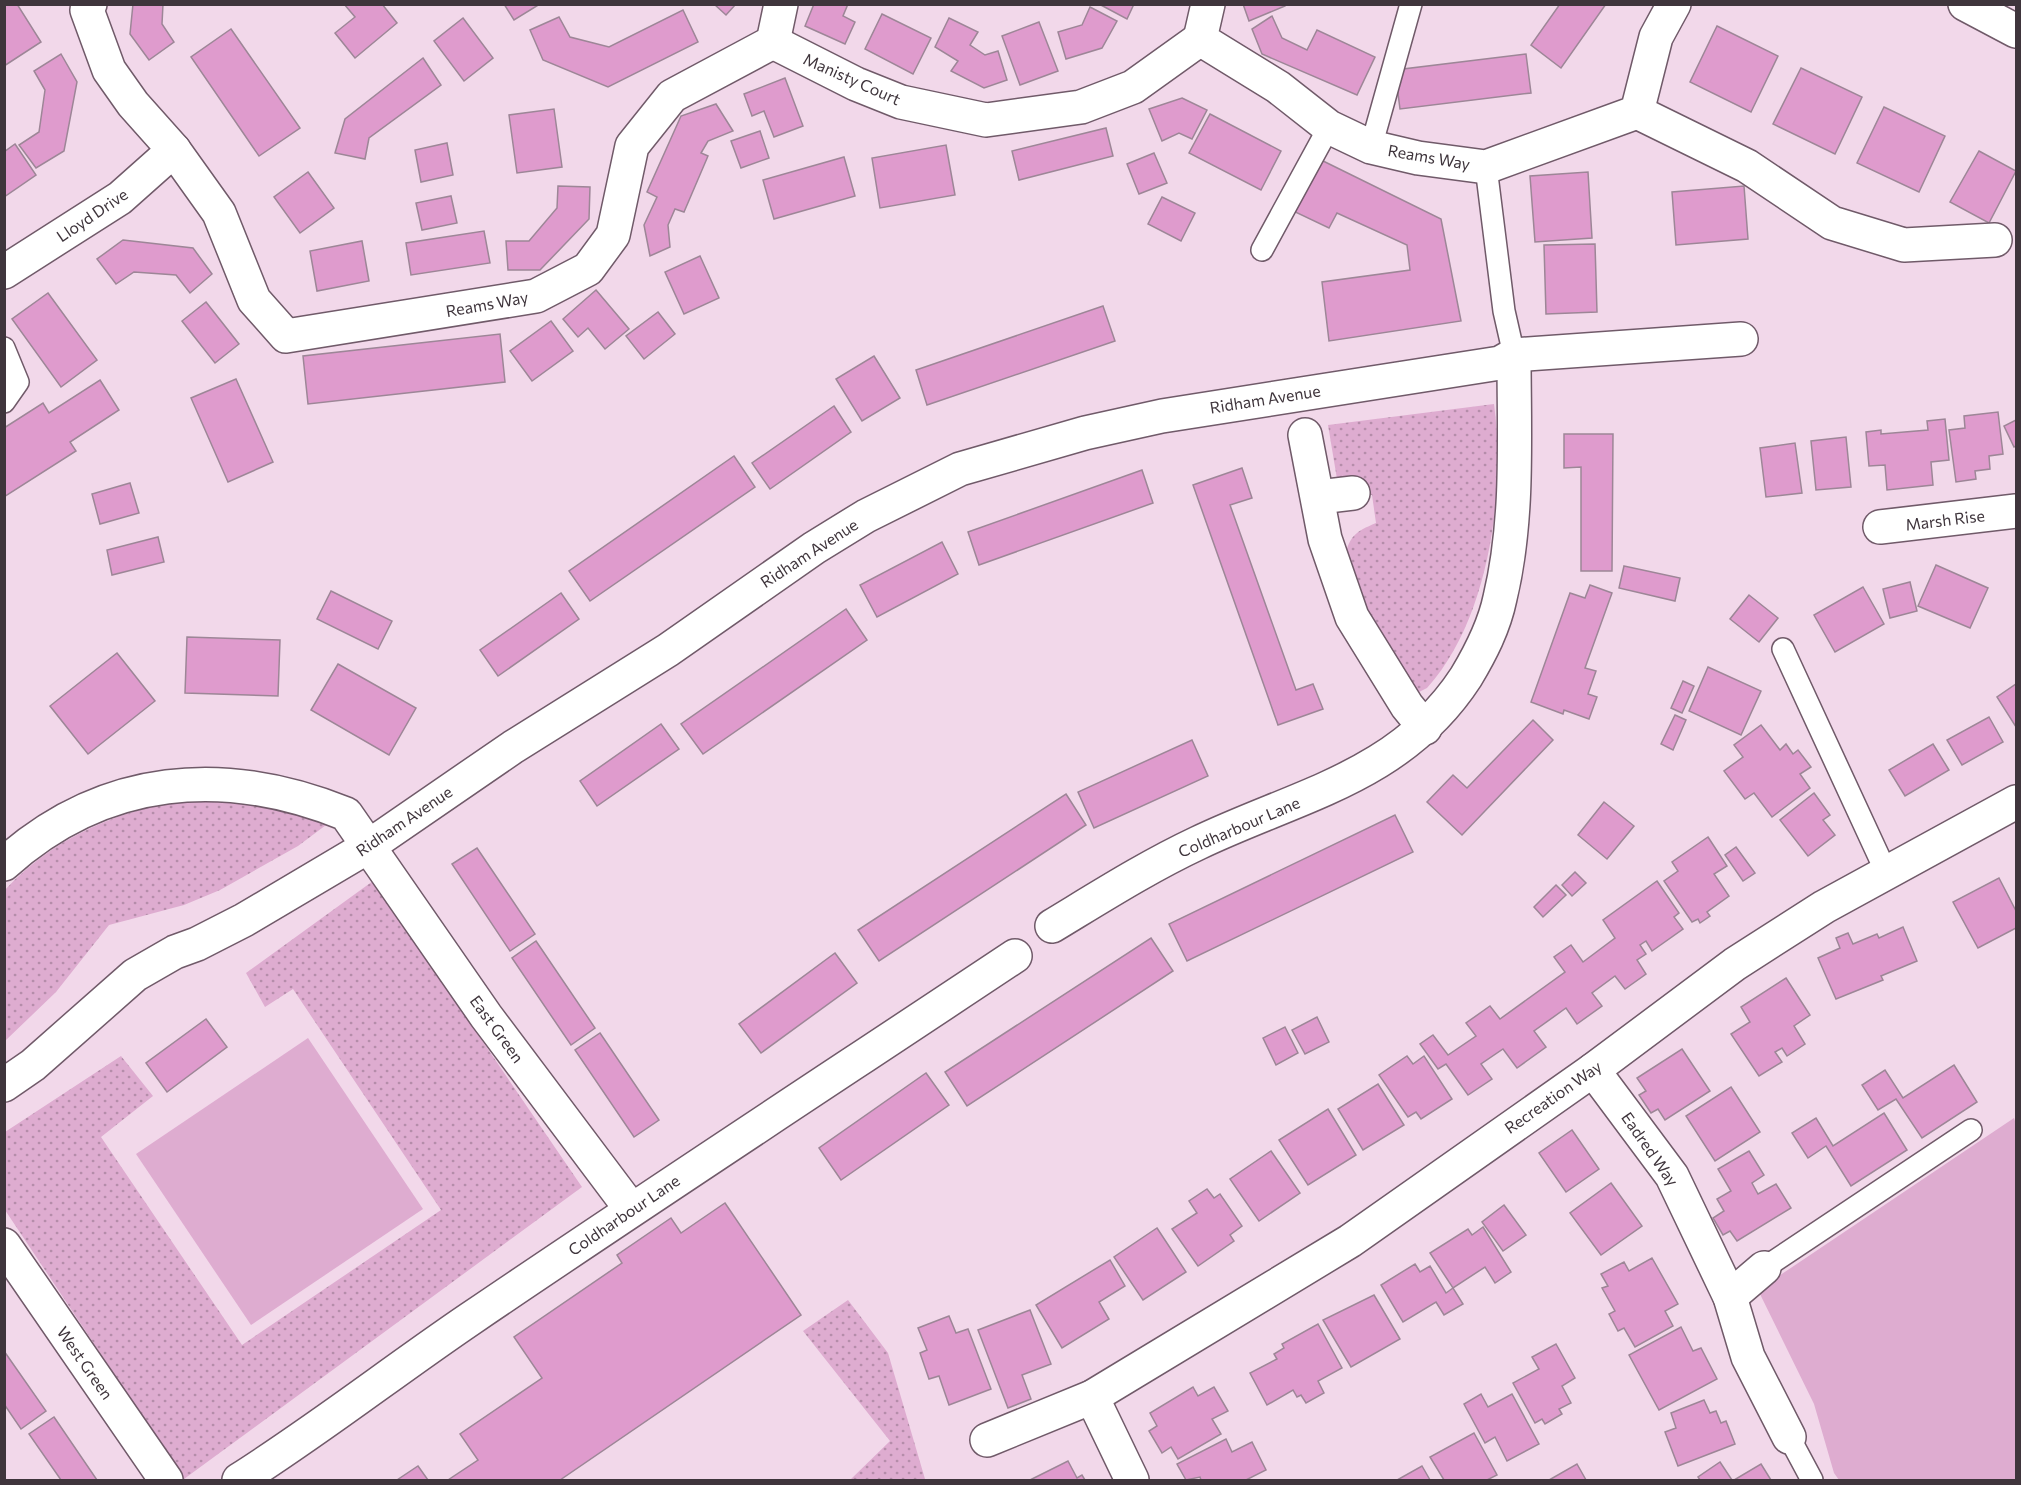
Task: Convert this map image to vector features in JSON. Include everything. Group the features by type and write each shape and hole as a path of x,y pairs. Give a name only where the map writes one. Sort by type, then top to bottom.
{"street":[{"path":"90,4 87,10 109,70 133,104 174,150"},
{"path":"773,42 781,4"},
{"path":"1200,39 1208,4"},
{"path":"1674,4 1656,37 1637,112 1747,166 1832,223 1904,245 1995,240"},
{"path":"1965,4 2016,31"},
{"name":"Reams Way","path":"1200,39 1278,87 1329,127 1371,147 1419,158 1486,167 1637,112"},
{"name":"Manisty Court","path":"773,42 855,84 901,102 986,120 1081,107 1133,87 1200,39"},
{"name":"Reams Way","path":"174,150 219,213 254,300 286,336 536,296 588,270 613,235 632,146 672,96 773,42"},
{"name":"Lloyd Drive","path":"4,272 120,198 174,150"},
{"name":"Ridham Avenue","path":"4,1085 33,1065 135,975 175,952 244,920 369,846 513,747 669,650 814,548 866,516 960,469 1085,433 1162,416 1500,363 1514,355 1741,339"},
{"name":"Coldharbour Lane","path":"1052,926 1125,882 1198,843 1304,800 1357,774 1400,748 1425,728 1453,697 1484,648 1500,600 1514,498 1514,355"},
{"path":"1305,435 1319,497 1325,539 1352,617 1407,706 1425,728"},
{"path":"1319,497 1353,493"},
{"name":"Marsh Rise","path":"1880,527 2015,518"},
{"name":"East Green","path":"4,864 37,838 72,816 110,800 139,792 189,784 239,784 309,798 346,814 486,1016 631,1209"},
{"name":"Recreation Way","path":"987,1440 1092,1396 1350,1241 1593,1070 1735,964 1824,907 2016,802"},
{"name":"Coldharbour Lane","path":"239,1480 296,1444 408,1361 631,1209 1015,956"},
{"name":"Eadred Way","path":"1593,1070 1672,1176 1730,1297 1748,1357 1789,1437"},
{"name":"West Green","path":"4,1245 166,1480"},
{"path":"1730,1297 1764,1268"},
{"path":"1092,1396 1132,1480"}],"lane":[{"path":"1371,147 1411,4"},
{"path":"1262,250 1329,127"},
{"path":"1486,167 1504,311 1514,355"},
{"path":"4,348 18,382 4,402"},
{"path":"1783,649 1887,874"},
{"path":"1764,1268 1971,1130"},
{"path":"1789,1437 1812,1480"}],"shaded area":[{"path":"1494,404 1497,476 1494,515 1479,591 1465,627 1448,660 1427,688 1419,692 1412,691 1380,643 1344,559 1354,535 1376,523 1372,495 1355,493 1337,479 1328,425"},
{"path":"223,797 334,819 298,846 220,890 184,905 109,925 56,992 5,1041 4,891 51,850 104,822 162,805"},
{"path":"373,881 582,1187 184,1479 5,1210 5,1132 121,1056 153,1096 101,1137 242,1345 441,1210 293,989 265,1007 246,973"},
{"path":"308,1038 423,1209 251,1325 136,1154"},
{"path":"2014,1118 2016,1124 2016,1480 1839,1480 1834,1473 1814,1404 1758,1290"},
{"path":"848,1300 888,1353 925,1479 850,1480 890,1441 803,1331"}],"building":[{"path":"17,4 41,42 4,66 4,6"},
{"path":"133,4 163,4 162,24 174,42 149,60 130,34"},
{"path":"344,4 382,4 397,23 355,58 335,33 355,17"},
{"path":"504,4 540,4 514,20"},
{"path":"714,4 736,4 726,15"},
{"path":"814,4 848,4 843,16 855,22 845,44 805,26"},
{"path":"1099,4 1134,4 1127,19"},
{"path":"1243,4 1285,4 1285,6 1249,21"},
{"path":"1560,4 1606,4 1561,68 1531,45"},
{"path":"1090,7 1117,21 1102,48 1066,59 1058,32 1082,25"},
{"path":"683,10 698,42 608,87 543,60 530,30 559,17 570,37 609,47"},
{"path":"882,14 931,38 913,74 865,49"},
{"path":"1272,16 1282,38 1307,50 1317,30 1375,57 1357,95 1262,54 1252,29"},
{"path":"463,18 493,58 464,81 434,41"},
{"path":"949,18 978,32 970,45 985,55 998,51 1007,80 984,88 951,71 958,61 935,47"},
{"path":"1039,22 1058,71 1020,85 1002,36"},
{"path":"1717,26 1778,56 1751,112 1690,82"},
{"path":"231,29 300,128 259,156 191,57"},
{"path":"61,54 77,82 64,151 36,168 19,145 39,132 45,90 34,71"},
{"path":"1526,54 1531,93 1400,109 1395,70"},
{"path":"423,58 441,85 369,138 365,159 335,153 345,119"},
{"path":"1801,68 1862,97 1835,154 1773,124"},
{"path":"785,78 803,126 774,137 764,111 752,116 744,94"},
{"path":"1182,98 1207,110 1192,139 1179,133 1162,141 1149,109"},
{"path":"716,104 733,131 708,141 701,153 708,156 684,212 675,209 668,225 670,247 650,256 644,225 657,197 647,192 681,116"},
{"path":"1884,107 1945,136 1919,192 1857,163"},
{"path":"554,109 562,167 517,173 509,115"},
{"path":"1210,114 1281,151 1261,190 1189,153"},
{"path":"1106,128 1113,156 1019,180 1012,151"},
{"path":"760,131 769,158 741,168 731,141"},
{"path":"447,143 453,175 421,182 415,150"},
{"path":"15,144 36,175 4,197 4,152"},
{"path":"946,145 955,195 880,208 872,158"},
{"path":"1979,151 2016,171 1989,223 1950,202"},
{"path":"1154,153 1167,183 1139,194 1127,164"},
{"path":"844,157 855,196 774,219 763,180"},
{"path":"1315,157 1441,219 1461,321 1329,341 1322,282 1410,270 1407,245 1337,213 1329,228 1291,210"},
{"path":"308,172 334,208 300,233 274,197"},
{"path":"1588,172 1592,238 1535,242 1530,176"},
{"path":"558,186 590,187 589,219 540,270 508,270 506,241 529,241 557,208"},
{"path":"1744,186 1748,239 1676,245 1672,192"},
{"path":"451,196 457,223 422,230 416,203"},
{"path":"1162,197 1195,213 1181,241 1148,224"},
{"path":"484,231 490,263 411,275 406,243"},
{"path":"123,240 193,248 212,274 190,293 176,275 134,272 116,284 97,259"},
{"path":"362,241 369,281 317,291 310,251"},
{"path":"1595,244 1597,312 1546,314 1544,245"},
{"path":"700,256 719,298 684,314 665,272"},
{"path":"596,290 629,329 605,349 588,328 578,337 563,319"},
{"path":"48,293 97,360 61,387 12,319"},
{"path":"206,302 239,344 215,363 182,321"},
{"path":"1103,306 1115,341 927,405 916,370"},
{"path":"658,312 675,334 644,359 626,336"},
{"path":"551,321 573,351 532,381 510,351"},
{"path":"500,334 505,382 308,404 303,356"},
{"path":"874,356 900,398 862,421 836,379"},
{"path":"236,379 273,462 228,482 191,398"},
{"path":"100,380 119,410 70,442 76,451 4,497 4,428 43,403 49,413"},
{"path":"834,406 851,432 770,489 752,463"},
{"path":"1998,412 2003,454 1989,456 1990,469 1975,471 1976,479 1956,482 1949,430 1965,428 1964,416"},
{"path":"1945,419 1949,460 1931,462 1933,485 1887,490 1885,465 1869,466 1866,432 1881,430 1881,434 1928,430 1927,421"},
{"path":"2016,420 2016,446 2014,447 2004,426"},
{"path":"1564,434 1613,434 1612,571 1581,571 1581,467 1564,468"},
{"path":"1846,437 1851,487 1816,490 1811,441"},
{"path":"1795,443 1802,493 1766,497 1760,448"},
{"path":"734,456 755,487 590,601 569,571"},
{"path":"1242,468 1252,498 1230,505 1296,690 1313,684 1323,709 1278,725 1193,485"},
{"path":"1142,470 1153,503 979,565 968,532"},
{"path":"130,483 139,513 100,524 92,494"},
{"path":"158,537 164,562 112,575 107,550"},
{"path":"942,542 958,574 877,617 860,585"},
{"path":"1936,565 1988,588 1970,628 1918,606"},
{"path":"1624,566 1680,578 1675,601 1619,588"},
{"path":"1910,582 1917,611 1890,618 1883,589"},
{"path":"1590,585 1612,593 1585,668 1596,671 1588,694 1597,697 1589,719 1564,710 1563,714 1531,702 1570,593 1585,598"},
{"path":"1863,587 1884,624 1835,652 1814,615"},
{"path":"331,591 392,621 378,649 317,619"},
{"path":"561,593 579,619 498,676 480,650"},
{"path":"1749,595 1778,618 1759,642 1730,619"},
{"path":"846,609 867,640 703,754 681,724"},
{"path":"187,637 280,640 278,696 185,693"},
{"path":"117,653 155,701 88,754 50,706"},
{"path":"338,664 416,708 389,755 311,710"},
{"path":"1708,667 1761,691 1741,735 1689,711"},
{"path":"1683,681 1694,686 1682,713 1671,708"},
{"path":"2016,684 2016,727 1997,697"},
{"path":"1675,715 1686,720 1673,750 1661,744"},
{"path":"1989,717 2003,742 1962,765 1947,740"},
{"path":"1533,720 1553,740 1462,835 1427,802 1453,775 1467,788"},
{"path":"661,724 679,749 597,806 580,781"},
{"path":"1761,725 1780,750 1786,744 1793,754 1798,750 1811,767 1800,774 1810,788 1772,817 1754,793 1745,799 1724,771 1743,757 1734,745"},
{"path":"1192,740 1208,776 1094,828 1078,792"},
{"path":"1933,744 1949,770 1905,796 1889,770"},
{"path":"1814,793 1830,815 1823,820 1835,835 1808,856 1780,820"},
{"path":"1066,794 1086,825 879,961 858,930"},
{"path":"1604,802 1634,826 1607,859 1578,835"},
{"path":"1395,815 1413,852 1187,961 1169,924"},
{"path":"1708,837 1727,866 1714,874 1729,896 1707,912 1710,916 1700,923 1698,919 1692,922 1664,881 1678,871 1672,862"},
{"path":"1736,847 1755,873 1743,881 1725,855"},
{"path":"477,848 535,934 510,951 452,864"},
{"path":"1575,872 1586,883 1572,896 1562,885"},
{"path":"1999,878 2016,911 2016,928 1978,948 1953,902"},
{"path":"1657,881 1679,913 1674,917 1683,929 1652,951 1646,941 1640,945 1646,954 1637,960 1646,974 1625,989 1615,976 1592,993 1602,1006 1577,1024 1566,1008 1534,1031 1546,1047 1517,1068 1503,1049 1481,1064 1492,1079 1468,1095 1446,1064 1438,1069 1420,1044 1433,1035 1448,1055 1476,1036 1466,1023 1490,1006 1500,1019 1565,972 1554,957 1571,945 1583,962 1615,938 1603,920"},
{"path":"1556,885 1566,895 1543,917 1534,907"},
{"path":"1903,927 1917,961 1881,976 1883,980 1836,999 1818,958 1840,948 1836,938 1848,933 1853,944 1877,934 1879,938"},
{"path":"1151,938 1173,971 967,1106 945,1072"},
{"path":"536,941 595,1028 571,1045 512,958"},
{"path":"835,953 857,983 761,1053 739,1024"},
{"path":"1786,978 1810,1015 1794,1026 1805,1044 1787,1056 1782,1048 1775,1052 1782,1062 1759,1076 1731,1034 1750,1022 1741,1007"},
{"path":"1317,1017 1329,1042 1305,1054 1292,1030"},
{"path":"206,1019 227,1047 167,1092 146,1063"},
{"path":"1285,1027 1298,1053 1276,1065 1263,1038"},
{"path":"600,1033 659,1120 634,1137 575,1050"},
{"path":"1682,1049 1710,1091 1665,1120 1658,1109 1651,1113 1639,1095 1646,1091 1637,1078"},
{"path":"1407,1056 1413,1064 1424,1056 1452,1099 1421,1119 1416,1112 1408,1117 1379,1075"},
{"path":"1954,1065 1977,1102 1922,1138 1896,1099 1878,1110 1862,1085 1885,1070 1903,1098"},
{"path":"926,1073 949,1105 841,1180 819,1148"},
{"path":"1378,1084 1404,1125 1363,1150 1338,1109"},
{"path":"1731,1087 1760,1132 1715,1161 1686,1116"},
{"path":"1328,1109 1356,1155 1308,1185 1279,1140"},
{"path":"1884,1113 1907,1150 1851,1186 1826,1146 1808,1158 1792,1133 1816,1118 1833,1146"},
{"path":"1572,1130 1599,1169 1566,1192 1539,1153"},
{"path":"1271,1151 1300,1193 1259,1221 1230,1179"},
{"path":"1749,1151 1764,1175 1752,1183 1758,1194 1776,1184 1791,1208 1737,1241 1730,1231 1723,1235 1713,1218 1724,1211 1717,1199 1731,1191 1718,1169"},
{"path":"1611,1183 1642,1226 1601,1255 1570,1213"},
{"path":"1207,1189 1214,1198 1220,1194 1242,1226 1230,1235 1234,1241 1198,1266 1172,1229 1197,1213 1189,1201"},
{"path":"725,1203 801,1315 560,1480 448,1480 478,1460 460,1434 542,1378 514,1337 622,1263 617,1255 671,1218 681,1233"},
{"path":"1504,1205 1526,1235 1503,1251 1482,1222"},
{"path":"1483,1227 1511,1272 1495,1283 1485,1267 1453,1288 1430,1253 1468,1229 1472,1235"},
{"path":"1157,1228 1186,1272 1143,1300 1114,1257"},
{"path":"1652,1258 1678,1304 1665,1311 1673,1326 1635,1347 1624,1328 1618,1331 1609,1314 1615,1311 1602,1288 1608,1286 1601,1274 1624,1262 1629,1271"},
{"path":"1110,1260 1125,1286 1099,1302 1109,1319 1062,1348 1036,1305"},
{"path":"1415,1264 1420,1272 1430,1266 1446,1293 1453,1288 1463,1304 1444,1315 1436,1302 1403,1322 1381,1285"},
{"path":"1374,1295 1400,1339 1351,1367 1323,1320"},
{"path":"1030,1310 1051,1364 1022,1375 1031,1399 1008,1408 978,1330"},
{"path":"949,1316 956,1333 968,1329 991,1389 949,1405 939,1376 929,1379 920,1353 927,1350 918,1328"},
{"path":"1318,1324 1342,1368 1318,1381 1324,1393 1306,1403 1301,1395 1297,1397 1293,1390 1267,1405 1250,1373 1277,1359 1274,1354 1284,1348 1282,1344"},
{"path":"1681,1327 1693,1351 1701,1348 1717,1379 1659,1410 1629,1355"},
{"path":"1556,1344 1575,1378 1562,1386 1571,1403 1559,1409 1562,1414 1545,1424 1542,1419 1535,1423 1513,1383 1539,1369 1532,1357"},
{"path":"4,1351 46,1411 21,1429 4,1404"},
{"path":"1193,1387 1198,1396 1214,1387 1228,1411 1212,1419 1221,1434 1178,1459 1171,1447 1162,1453 1149,1431 1157,1426 1150,1413"},
{"path":"1481,1394 1488,1407 1512,1394 1539,1444 1507,1461 1495,1437 1485,1443 1464,1404"},
{"path":"1704,1400 1710,1413 1716,1411 1721,1423 1726,1421 1735,1444 1678,1466 1665,1432 1676,1428 1671,1413"},
{"path":"54,1417 97,1480 61,1480 29,1434"},
{"path":"1474,1433 1497,1475 1487,1480 1444,1480 1430,1457"},
{"path":"1226,1439 1232,1452 1252,1442 1266,1470 1246,1480 1201,1480 1200,1477 1186,1480 1177,1464"},
{"path":"1068,1461 1077,1478 1082,1475 1085,1480 1030,1480"},
{"path":"1720,1462 1732,1480 1700,1480 1698,1477"},
{"path":"1577,1464 1586,1480 1549,1480"},
{"path":"1761,1464 1771,1480 1734,1480"},
{"path":"418,1466 428,1480 397,1480"},
{"path":"1422,1466 1430,1480 1397,1480"}]}
